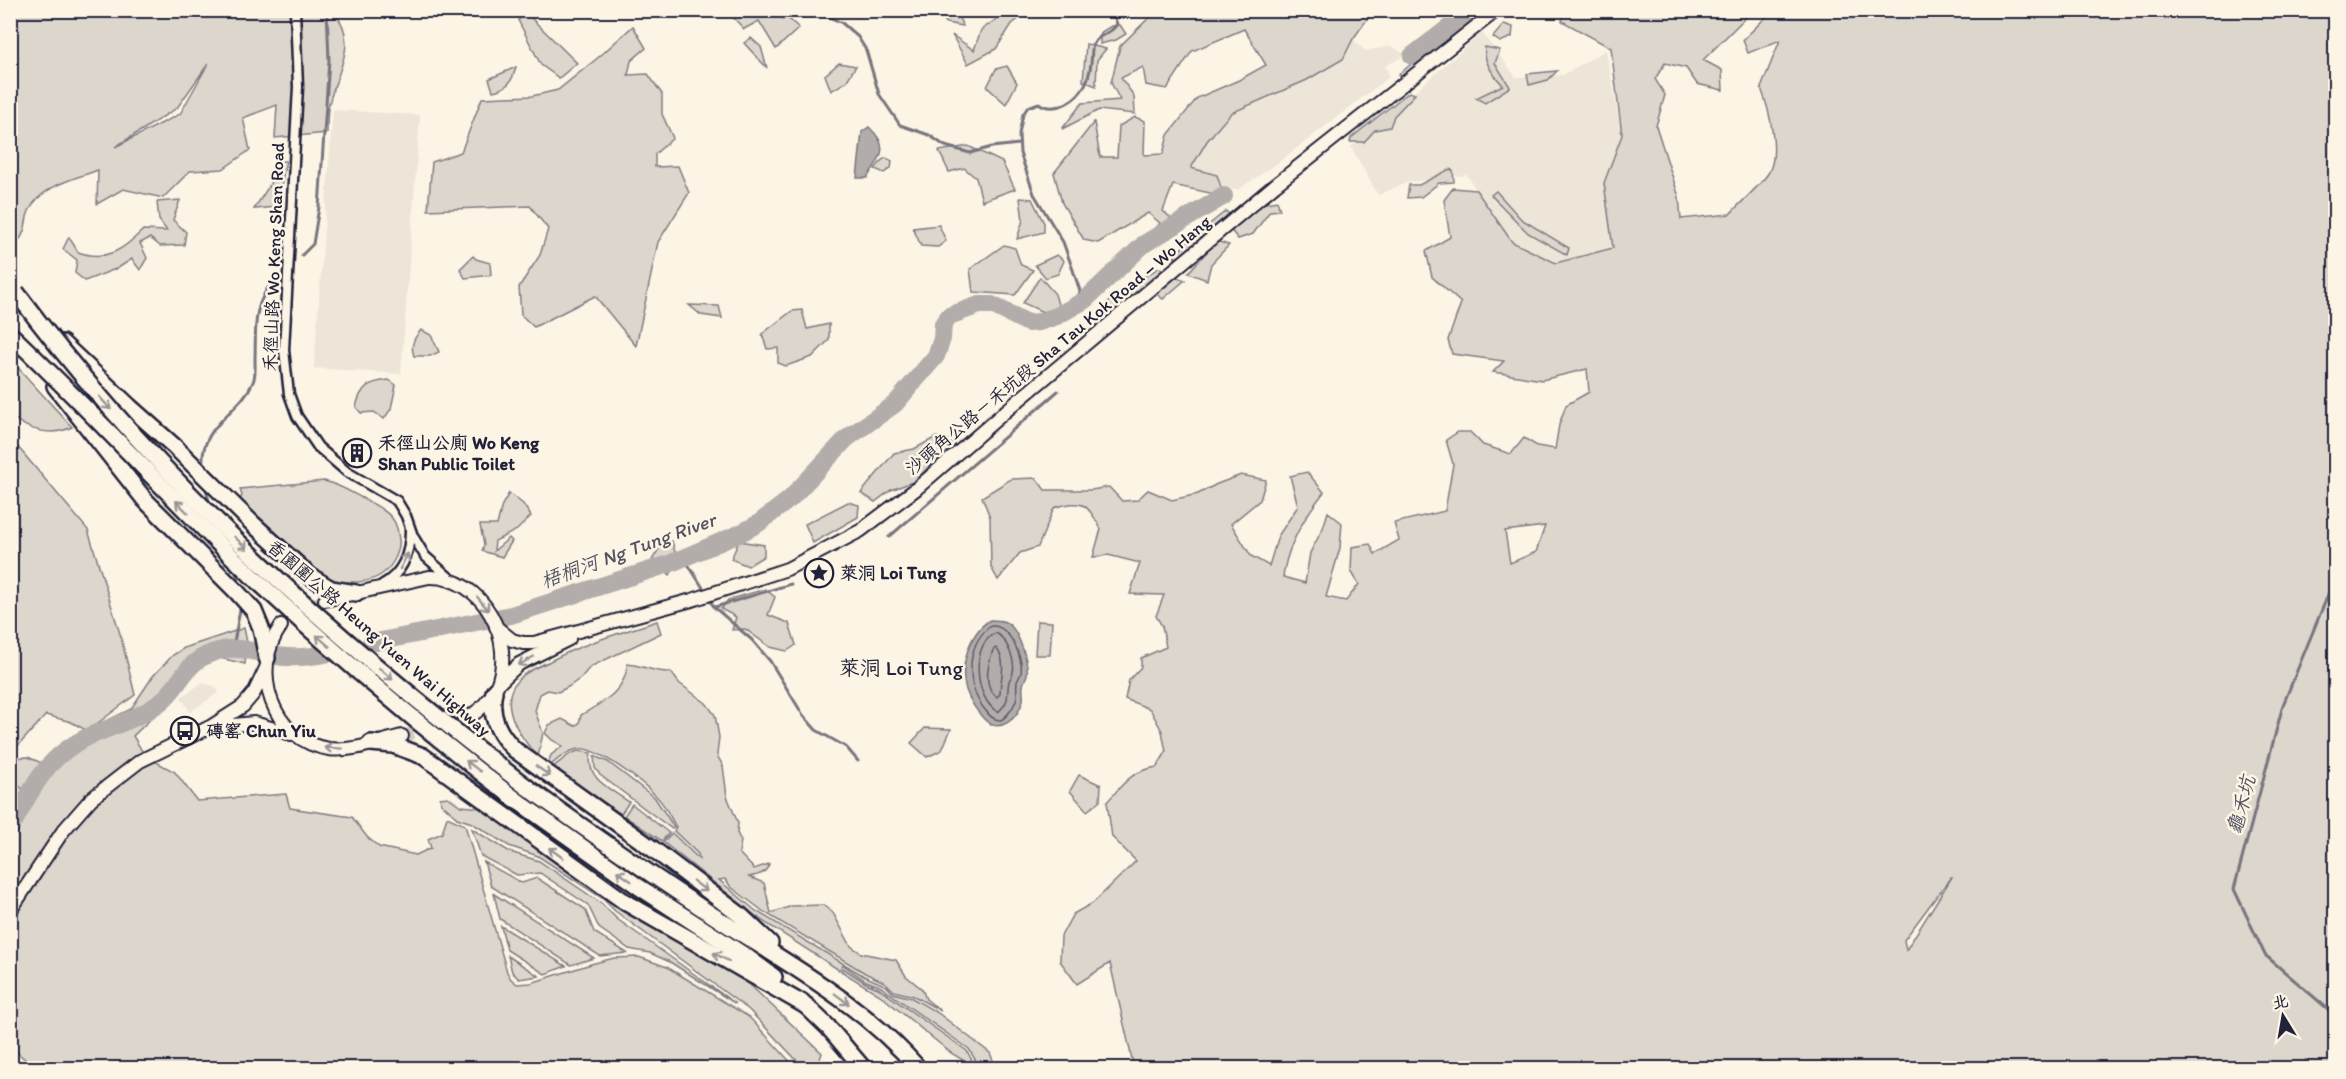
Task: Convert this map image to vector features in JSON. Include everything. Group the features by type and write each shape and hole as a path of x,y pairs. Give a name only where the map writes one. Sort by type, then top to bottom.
{"highway":[{"path":"13,289 86,367 174,446 253,524 317,581 331,589 356,593"},
{"name":"香園圍公路 Heung Yuen Wai Highway","path":"13,289 60,351 117,416 262,564 400,687 528,788 668,886 794,965 865,1016 887,1035 918,1068"},
{"path":"10,336 76,411 146,500 245,601 268,637 265,671"},
{"name":"香園圍公路 Heung Yuen Wai Highway","path":"10,336 76,397 234,558 298,619 386,696 519,802 639,887 747,957 808,1007 863,1068"},
{"path":"495,689 492,710 495,724 501,735 515,750 740,915 794,965"},
{"path":"371,743 393,745 418,753 625,902 808,1007"}],"main road":[{"name":"沙頭角公路－禾坑段 Sha Tau Kok Road – Wo Hang","path":"506,642 534,643 714,593 799,564 860,531 884,515 1275,185 1497,10"},
{"path":"325,600 429,577 444,578 460,584 486,606 506,642 495,689"},
{"path":"268,637 281,626"},
{"name":"沙頭角公路－禾坑段 Sha Tau Kok Road – Wo Hang","path":"464,720 477,711 510,671 527,659 597,626"},
{"path":"10,911 63,831 100,791 140,761 210,728 243,706 254,693 265,671"},
{"path":"265,671 278,715 297,737"},
{"path":"210,728 255,723 270,726 312,745 337,750 402,736"}],"street":[{"name":"禾徑山路 Wo Keng Shan Road","path":"296,10 298,87 284,350 287,383 297,416 318,447 347,472 397,501 425,556 460,584"},
{"path":"377,588 394,577 406,557 410,524"}],"shaded area":[{"path":"10,11 333,11 341,23 346,47 328,109 327,133 275,138 277,105 243,118 250,150 223,169 190,171 163,198 123,189 97,204 98,170 69,180 49,189 34,202 20,239 10,232 13,170 10,169","holes":["208,64 180,114 115,147 177,108"]},
{"path":"729,11 780,11 799,28 776,49 759,21 744,29"},
{"path":"940,11 955,11 963,26 946,23"},
{"path":"1008,11 1029,11 1012,24 996,49 968,64 952,35 974,50 981,30"},
{"path":"1156,11 1373,11 1353,39 1343,59 1307,80 1231,113 1207,141 1191,168 1217,175 1224,196 1173,185 1163,211 1172,219 1169,228 1144,244 1160,223 1148,213 1098,243 1084,240 1062,203 1054,173 1094,122 1100,157 1117,157 1119,126 1135,117 1145,121 1144,155 1163,154 1168,135 1197,98 1239,80 1266,65 1244,29 1192,51 1167,89 1146,85 1143,67 1121,78 1134,96 1135,114 1099,110 1062,129 1082,103 1120,100 1111,83 1120,46"},
{"path":"1477,11 1490,11 1479,19 1457,24 1453,18 1470,16"},
{"path":"1565,11 1752,11 1703,60 1722,70 1723,90 1697,84 1686,68 1665,63 1655,79 1665,95 1656,126 1679,197 1681,219 1730,214 1769,172 1774,153 1773,142 1770,118 1761,88 1780,40 1748,53 1743,40 1772,11 2335,11 2335,1068 1134,1068 1110,963 1077,984 1060,961 1061,936 1073,914 1093,903 1136,861 1112,837 1107,802 1134,775 1157,767 1166,752 1162,731 1150,709 1125,699 1129,680 1141,667 1141,658 1166,647 1162,626 1156,616 1164,595 1130,594 1140,563 1108,555 1093,557 1101,529 1092,513 1083,505 1078,504 1054,508 1038,547 1020,553 998,580 991,567 990,517 982,497 1011,479 1036,478 1045,490 1091,490 1109,487 1122,501 1137,500 1148,490 1172,500 1198,494 1241,475 1266,480 1260,500 1231,524 1251,556 1269,566 1278,536 1298,506 1290,476 1307,472 1324,492 1310,511 1293,542 1283,577 1305,583 1310,553 1323,528 1328,512 1342,523 1340,548 1326,597 1346,601 1359,584 1351,571 1352,547 1370,544 1375,554 1399,540 1394,523 1445,511 1453,464 1446,440 1458,432 1470,432 1483,445 1511,454 1524,438 1537,446 1555,449 1559,425 1566,405 1589,392 1587,369 1542,380 1493,372 1504,361 1452,354 1448,340 1461,303 1432,277 1426,251 1450,237 1444,200 1453,188 1476,190 1512,242 1556,263 1613,248 1604,183 1622,135 1611,48 1562,21","holes":["1545,526 1536,552 1510,563 1505,531","1952,877 1906,950 1904,940"]},
{"path":"527,14 577,63 559,78 541,65 518,20"},
{"path":"1504,24 1513,27 1512,37 1500,42 1493,37"},
{"path":"1120,25 1126,34 1116,40 1100,44 1100,33 1111,26"},
{"path":"633,26 646,48 631,61 628,75 648,74 662,94 662,114 673,138 655,154 655,167 678,166 689,193 658,242 636,346 595,296 534,327 521,315 519,287 540,255 548,229 530,206 428,210 432,162 461,152 482,98 532,96 558,90"},
{"path":"1482,33 1516,77 1563,75 1606,50 1622,136 1604,183 1613,248 1557,263 1506,239 1467,175 1408,182 1378,195 1351,147"},
{"path":"1458,36 1404,80 1399,74 1442,39"},
{"path":"751,38 761,47 767,68 744,43"},
{"path":"1353,39 1365,51 1391,46 1406,55 1385,66 1389,77 1276,164 1239,189 1225,190 1217,175 1191,168 1207,141 1231,113 1315,76 1343,59"},
{"path":"1086,44 1106,49 1097,60 1096,86 1083,81"},
{"path":"1485,47 1500,50 1495,63 1510,87 1485,103 1476,98 1503,85 1492,73 1487,63"},
{"path":"839,63 856,66 846,82 831,91 825,75"},
{"path":"1007,66 1017,83 1006,104 987,87 996,69"},
{"path":"516,67 509,84 493,91 489,79"},
{"path":"1557,71 1548,80 1529,85 1527,74"},
{"path":"1409,92 1415,94 1394,116 1390,127 1375,130 1364,142 1350,142 1351,138"},
{"path":"333,110 420,115 401,374 314,368"},
{"path":"968,146 1002,162 1015,189 982,201 976,178 964,168 949,172 939,151"},
{"path":"886,158 892,161 891,168 884,173 875,169 882,160"},
{"path":"279,161 286,161 277,207 254,209 269,186"},
{"path":"1450,169 1453,171 1454,182 1439,183 1421,197 1407,198 1409,185 1419,185"},
{"path":"1496,191 1521,219 1569,248 1567,255 1528,233 1491,195"},
{"path":"1020,198 1032,199 1044,223 1044,232 1017,239 1023,220"},
{"path":"180,200 173,220 186,232 184,245 160,246 150,238 140,243 147,258 140,270 132,259 118,268 85,281 75,273 77,260 63,249 69,237 78,252 97,256 106,255 121,248 143,230 167,231 159,220 157,202"},
{"path":"1277,201 1280,210 1270,211 1253,234 1238,239 1230,229 1261,204"},
{"path":"1226,211 1236,222 1186,256 1173,258 1187,242"},
{"path":"939,225 946,241 938,247 921,246 913,228"},
{"path":"1216,241 1229,245 1211,264 1207,280 1188,273"},
{"path":"1004,245 1015,248 1021,265 1033,270 1015,295 973,292 970,269"},
{"path":"1057,255 1064,261 1058,274 1046,278 1035,265"},
{"path":"473,256 490,263 491,275 465,278 460,269"},
{"path":"1158,268 1170,270 1107,324 1107,304 1113,296"},
{"path":"1174,276 1185,280 1163,299 1155,293"},
{"path":"1040,277 1055,294 1059,308 1043,312 1023,303"},
{"path":"689,305 719,306 722,318 701,315"},
{"path":"802,310 807,329 829,324 829,340 812,357 786,366 778,363 778,348 767,349 762,334 792,311"},
{"path":"421,330 431,335 439,352 430,356 414,356 413,342"},
{"path":"11,360 72,427 56,432 40,431 32,429 12,416"},
{"path":"389,380 396,385 391,409 384,419 374,412 361,413 356,407 363,390 376,382"},
{"path":"936,437 953,441 915,481 891,490 875,502 861,493 894,453 914,449"},
{"path":"10,446 17,446 88,530 121,637 135,695 90,729 131,709 153,676 173,655 184,648 244,628 247,642 245,664 220,658 187,672 180,691 133,736 145,756 175,772 197,801 286,794 290,808 352,817 367,837 379,847 416,855 431,848 428,839 442,833 447,817 465,825 507,972 517,984 531,983 614,958 639,957 667,967 749,1017 796,1068 30,1068 28,1062 11,1047 10,836 36,787 25,797 23,790 11,777 10,758 28,757 46,765 49,757 86,730 71,722 46,715 16,748 11,749"},
{"path":"324,481 374,504 394,520 399,537 398,551 386,571 377,577 346,582 315,572 239,501 242,496 240,489"},
{"path":"509,493 523,504 531,516 517,530 495,541 494,551 509,538 512,541 502,557 482,551 484,545 480,525 497,525 502,505"},
{"path":"848,502 859,505 858,517 813,543 805,524"},
{"path":"672,541 676,558 670,575 652,560 660,547"},
{"path":"739,541 764,545 764,556 748,566 731,559"},
{"path":"765,589 775,597 768,615 789,623 796,645 787,651 770,647 745,629 732,630 736,617 721,609 728,600"},
{"path":"657,621 661,633 590,667 581,678 568,687 558,692 548,690 540,694 535,711 543,733 538,757 518,729 510,708 513,687 521,677 532,669 579,648"},
{"path":"1037,621 1052,622 1050,655 1035,655"},
{"path":"627,664 671,672 679,683 706,703 715,715 719,737 717,755 723,766 727,796 738,823 737,833 741,841 739,853 754,869 769,864 764,872 749,877 764,883 771,913 792,906 823,905 833,913 851,946 861,953 896,960 906,976 922,989 926,999 941,1011 914,996 894,991 886,983 865,973 764,912 731,887 725,879 719,880 756,911 864,976 887,986 893,993 912,998 938,1013 990,1053 996,1068 980,1068 969,1049 879,986 866,981 843,965 839,970 761,920 663,842 672,833 699,859 698,854 674,831 676,827 659,799 619,766 586,749 566,753 550,766 548,764 551,755 563,746 545,733 549,725 562,719 575,726 579,723 581,715 611,696 617,689 626,673"},
{"path":"202,683 214,686 219,692 190,712 181,697"},
{"path":"925,728 951,729 942,750 927,757 911,743"},
{"path":"578,751 591,753 590,762 596,777 607,788 629,802 621,814 553,767"},
{"path":"594,756 608,762 655,798 674,827 672,829 600,775 595,768"},
{"path":"1079,775 1101,785 1100,801 1087,811 1070,791"},
{"path":"448,797 461,806 482,808 630,912 749,984 822,1053 817,1068 804,1068 749,1010 615,911 602,898 538,856 509,846 472,823 457,818 441,803 440,798"},
{"path":"632,804 669,833 662,841 624,816"},
{"path":"472,829 510,852 539,861 601,903 617,919 736,1004 670,962 650,953 629,949 599,928 588,905 540,873 517,875 481,856"},
{"path":"484,862 522,883 537,878 585,909 594,932 627,953 600,956 491,886"},
{"path":"494,894 594,958 571,965 500,919"},
{"path":"501,926 566,966 545,974 507,950"},
{"path":"508,956 539,976 519,979 512,972"},
{"path":"843,968 878,988 967,1051 976,1068 951,1053 880,995 841,971"}],"water":[{"path":"869,127 880,141 882,152 867,178 857,178 862,132"},
{"path":"990,620 998,620 1011,626 1023,649 1027,669 1021,707 1012,719 1001,725 989,723 980,715 969,698 964,681 965,661 971,642 976,633"}],"waterway":[{"path":"302,255 313,244 319,207 329,60 327,10"},
{"path":"1076,306 1080,291 1063,242 1034,194 1020,153 1019,134 1023,114 1028,107 1039,103 1049,107 1060,106 1078,95 1086,84 1095,41 1117,24 1112,10"},
{"name":"梧桐河 Ng Tung River","path":"1412,56 1472,10"},
{"path":"783,18 802,14 825,15 842,23 858,37 866,50 879,94 900,125 929,135 945,146 970,153 992,147 1019,144"},
{"name":"梧桐河 Ng Tung River","path":"371,643 511,615 669,564 741,533 759,523 790,499 846,439 895,404 936,356 942,339 943,324 949,316 979,305 992,305 1028,323 1057,316 1085,300 1144,244 1224,196"},
{"path":"203,466 203,452 207,440 247,393 255,377 256,318 261,300 273,281"},
{"path":"889,537 1058,391"},
{"path":"205,485 210,505"},
{"path":"684,558 705,591"},
{"path":"235,569 239,586"},
{"name":"龜禾坑","path":"2336,575 2283,705 2234,889 2265,955 2336,1016"},
{"path":"715,607 791,584"},
{"path":"708,597 714,607 752,640 770,661 803,715 816,730 846,747 858,761"},
{"path":"233,648 241,604"},
{"name":"梧桐河 Ng Tung River","path":"10,829 42,774 63,752 76,743 134,718 158,704 167,697 191,666 209,654 229,649 290,657 330,653"}],"tunnel":[{"path":"281,626 298,610 325,600"},
{"path":"402,736 464,720"}],"place":[{"name":"禾徑山公廁 Wo Keng Shan Public Toilet","path":"357,453"},
{"name":"萊洞 Loi Tung","path":"819,573"},
{"name":"磚窰 Chun Yiu","path":"185,731"}],"district":[{"name":"萊洞 Loi Tung","path":"901,668"}]}
